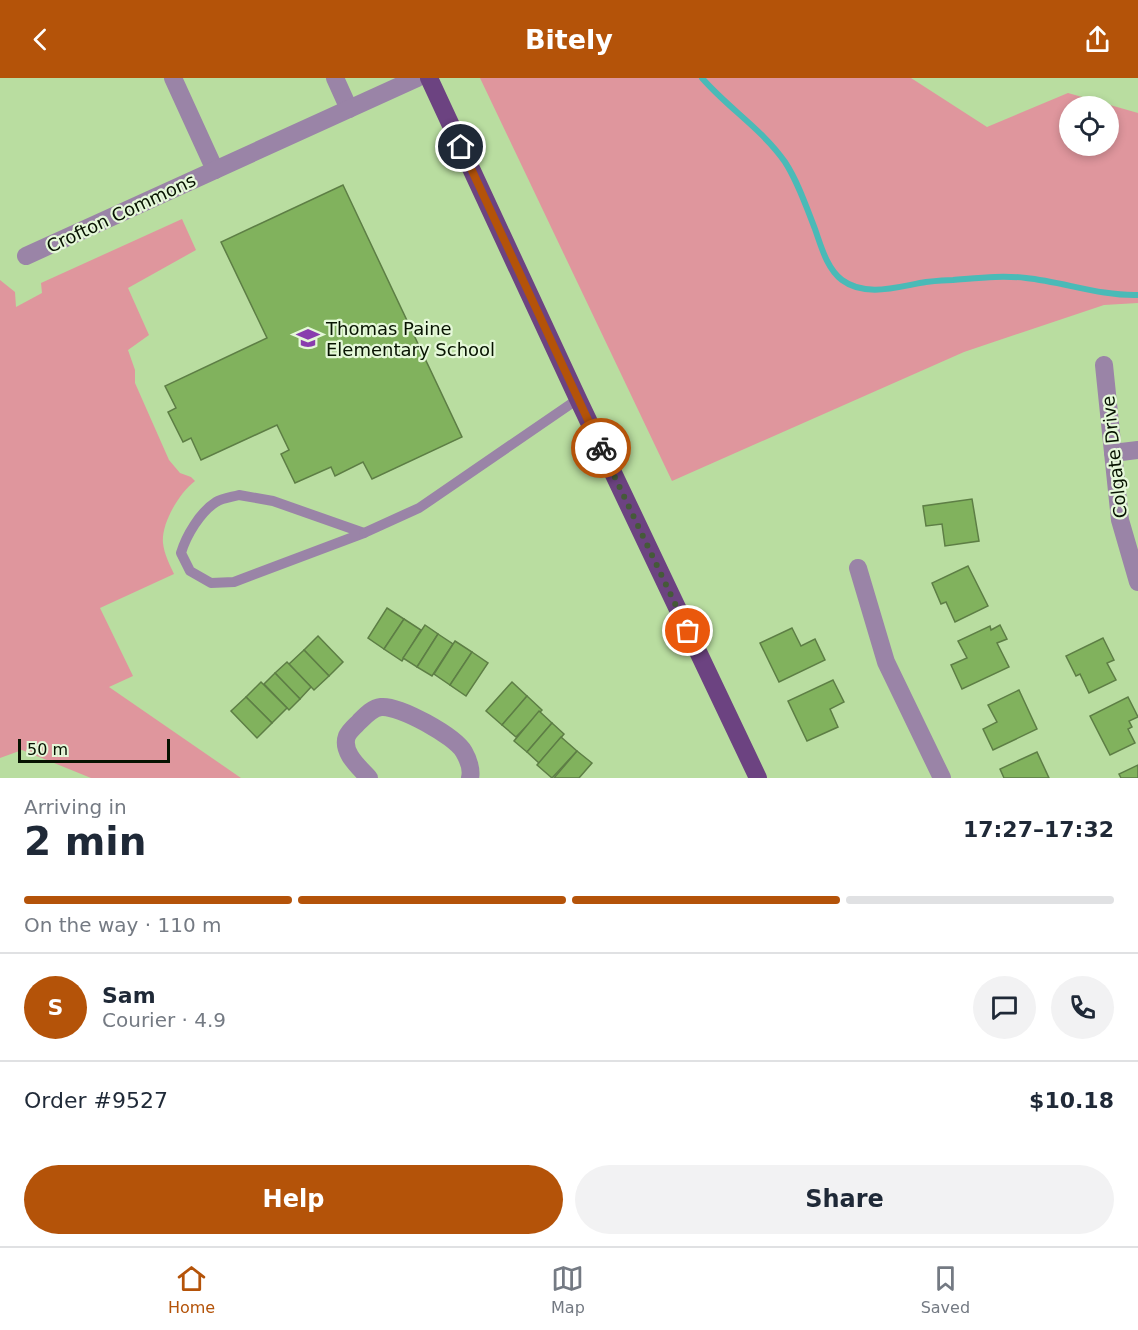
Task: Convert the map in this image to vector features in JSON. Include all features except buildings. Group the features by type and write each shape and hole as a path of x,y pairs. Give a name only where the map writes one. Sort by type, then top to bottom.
{"main road":[{"path":"429,78 758,778"}],"street":[{"name":"Crofton Commons","path":"173,78 215,170"},
{"path":"335,78 349,109"},
{"name":"Crofton Commons","path":"26,256 417,78"},
{"name":"Colgate Drive","path":"1104,365 1120,520 1138,582"},
{"path":"1113,453 1138,450"},
{"path":"858,568 886,662 942,778"},
{"path":"369,778 354,762 345,746 347,734 370,711 381,707 397,708 449,736 464,751 471,772 470,778"}],"lane":[{"path":"364,533 273,501 239,495 216,502 199,518 184,543 181,553 190,571 211,582 234,582 364,533 419,508 578,399"}],"shaded area":[{"path":"480,78 911,78 987,127 1059,97 1059,156 1119,156 1119,108 1138,113 1138,303 1104,305 964,352 672,481"},
{"path":"1068,93 1078,96 1061,96"},
{"path":"182,219 196,250 128,288 149,335 128,350 135,370 135,383 169,460 180,473 195,481 178,500 165,526 163,543 174,574 100,608 133,676 109,687 241,778 91,778 22,750 0,758 0,280 15,292 16,307 42,293 41,283"}],"waterway":[{"path":"702,78 756,129 785,162 802,194 828,264 842,280 851,285 872,290 933,281 1008,277 1040,280 1124,295 1138,295"}],"way so far":[{"path":"601,448 688,631"}],"place":[{"name":"Thomas Paine Elementary School","path":"308,338"}],"route":[{"path":"461,147 601,448"}]}
